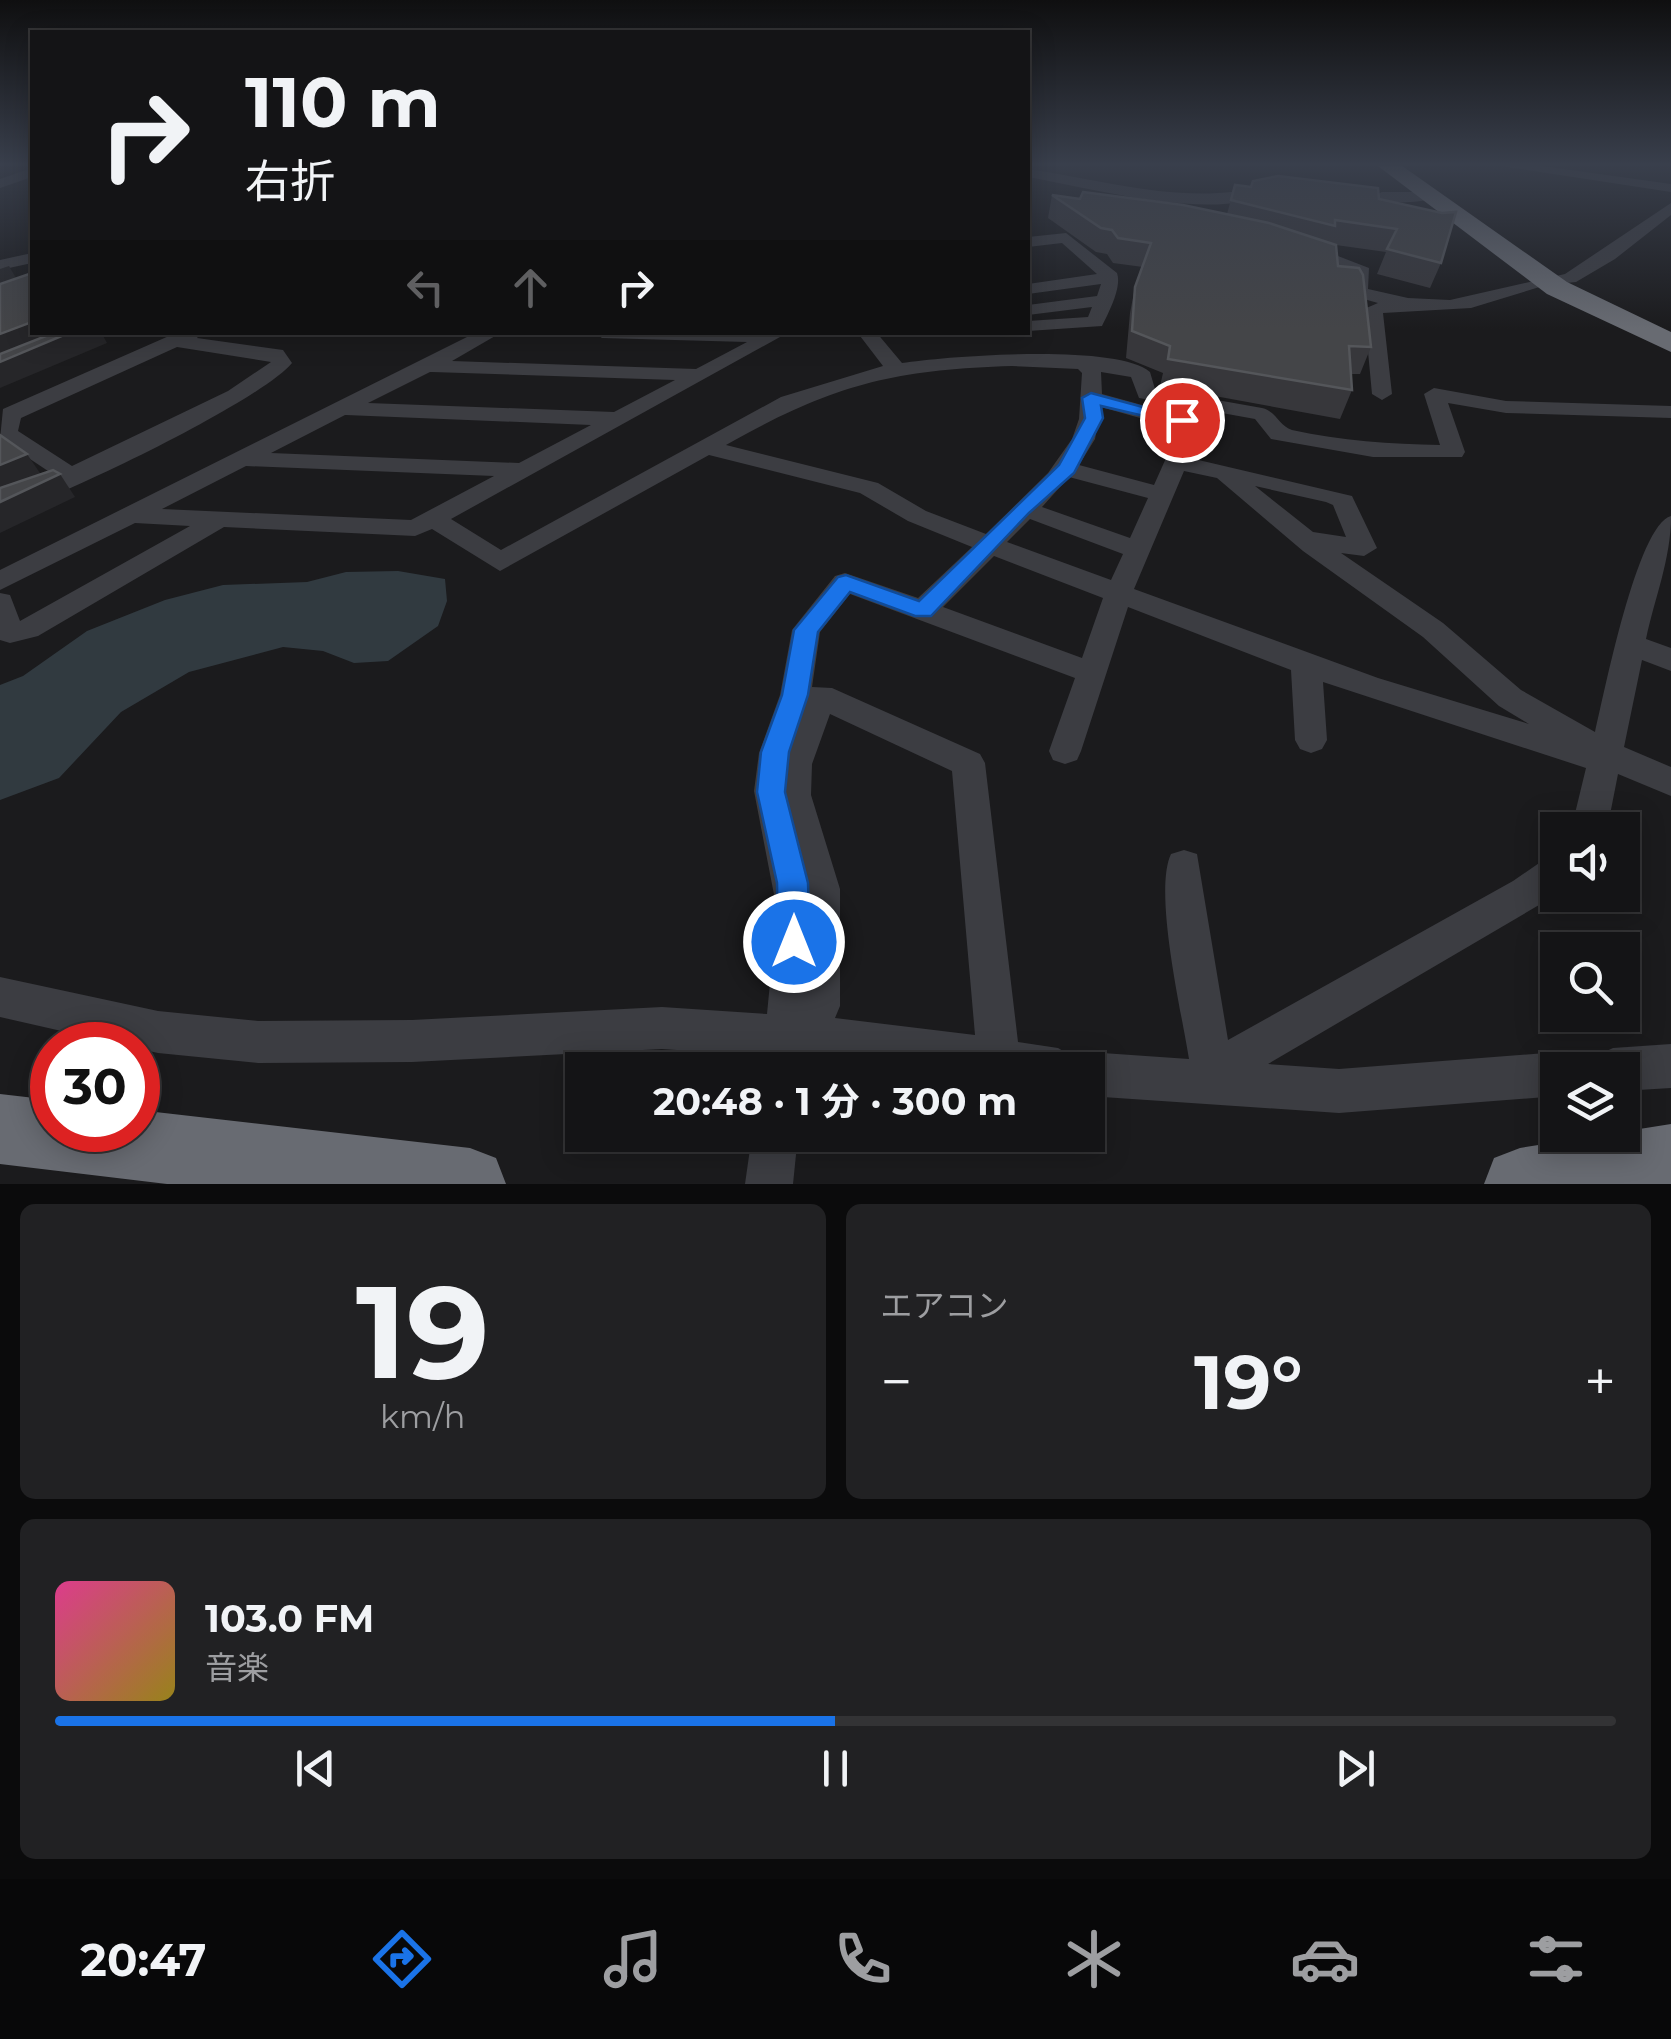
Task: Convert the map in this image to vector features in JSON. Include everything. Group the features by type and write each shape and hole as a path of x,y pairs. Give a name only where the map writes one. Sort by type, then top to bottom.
{"highway":[{"path":"1455,218 1577,300 1671,343"},
{"path":"0,1129 470,1184"},
{"path":"1520,1184 1671,1160"}],"street":[{"path":"1373,309 1391,304 1472,306 1546,280 1569,278 1659,218"},
{"path":"1030,242 1066,238 1110,280"},
{"path":"1283,245 1310,250 1360,284 1427,307"},
{"path":"1030,256 1080,250"},
{"path":"1,264 30,258"},
{"path":"1030,270 1096,263"},
{"path":"1030,289 1110,280"},
{"path":"1030,326 1095,322 1110,280"},
{"path":"1360,284 1472,306"},
{"path":"1360,284 1373,309 1382,394"},
{"path":"1030,310 1104,300"},
{"path":"0,580 487,335"},
{"path":"126,515 415,528 776,335"},
{"path":"868,335 899,372"},
{"path":"0,508 232,397 272,375 282,362 276,354 187,337 67,386 11,414 6,433 68,474"},
{"path":"436,520 500,562 812,389 899,372 1026,358 1140,372 1146,394 1262,414 1279,434 1373,450 1454,452 1434,394 1524,408 1671,412"},
{"path":"923,610 1022,508 1067,468 1094,418 1092,373 1084,363"},
{"path":"426,366 700,376"},
{"path":"1065,751 1118,595 1192,426 1091,398"},
{"path":"339,409 622,419"},
{"path":"706,448 869,488 917,516 1385,693 1605,757 1671,782"},
{"path":"240,458 524,470"},
{"path":"1176,462 1334,496 1343,501 1364,548 1307,539"},
{"path":"1067,468 1162,494"},
{"path":"1227,475 1307,539 1433,630 1510,698 1605,757"},
{"path":"1022,508 1139,550"},
{"path":"0,602 10,633 28,630 220,519"},
{"path":"1593,812 1643,588 1671,524"},
{"path":"785,1052 796,910 771,792 775,752 795,695 806,630 846,582 1089,672"},
{"path":"1630,644 1671,660"},
{"path":"1306,662 1311,740"},
{"path":"819,1006 821,889 794,795 795,764 821,696 968,763 998,1052"},
{"path":"1184,866 1202,1078"},
{"path":"1202,1078 1526,893 1540,881"},
{"path":"0,997 158,1032 258,1042 412,1042 662,1028 780,1052"},
{"path":"797,1052 894,1044 946,1052"},
{"path":"1640,1068 1671,1066"},
{"path":"1105,1075 1202,1078 1339,1091 1540,1075"},
{"path":"769,1184 773,1152"}],"shaded area":[{"path":"398,571 445,579 447,601 438,626 388,661 354,663 323,651 283,647 189,672 121,712 59,778 0,800 0,685 23,676 87,631 165,600 223,585 307,582 346,572"}],"building":[{"path":"1087,218 1246,218 1336,245 1338,266 1359,268 1363,275 1371,347 1349,346 1352,390 1168,359 1170,346 1132,331 1135,287 1151,243 1118,238 1112,230"},
{"path":"1304,218 1454,218 1441,263 1387,249 1397,229 1335,220 1335,226"},
{"path":"30,274 30,323 0,334 0,284"},
{"path":"48,335 64,335 0,362 0,354"},
{"path":"0,435 27,454 0,465"},
{"path":"53,470 60,474 0,502 0,488"}],"route":[{"path":"794,942 796,910 792,883 771,792 775,752 795,695 806,630 846,582 923,610 1022,508 1067,468 1094,418 1091,398 1182,420"}]}
